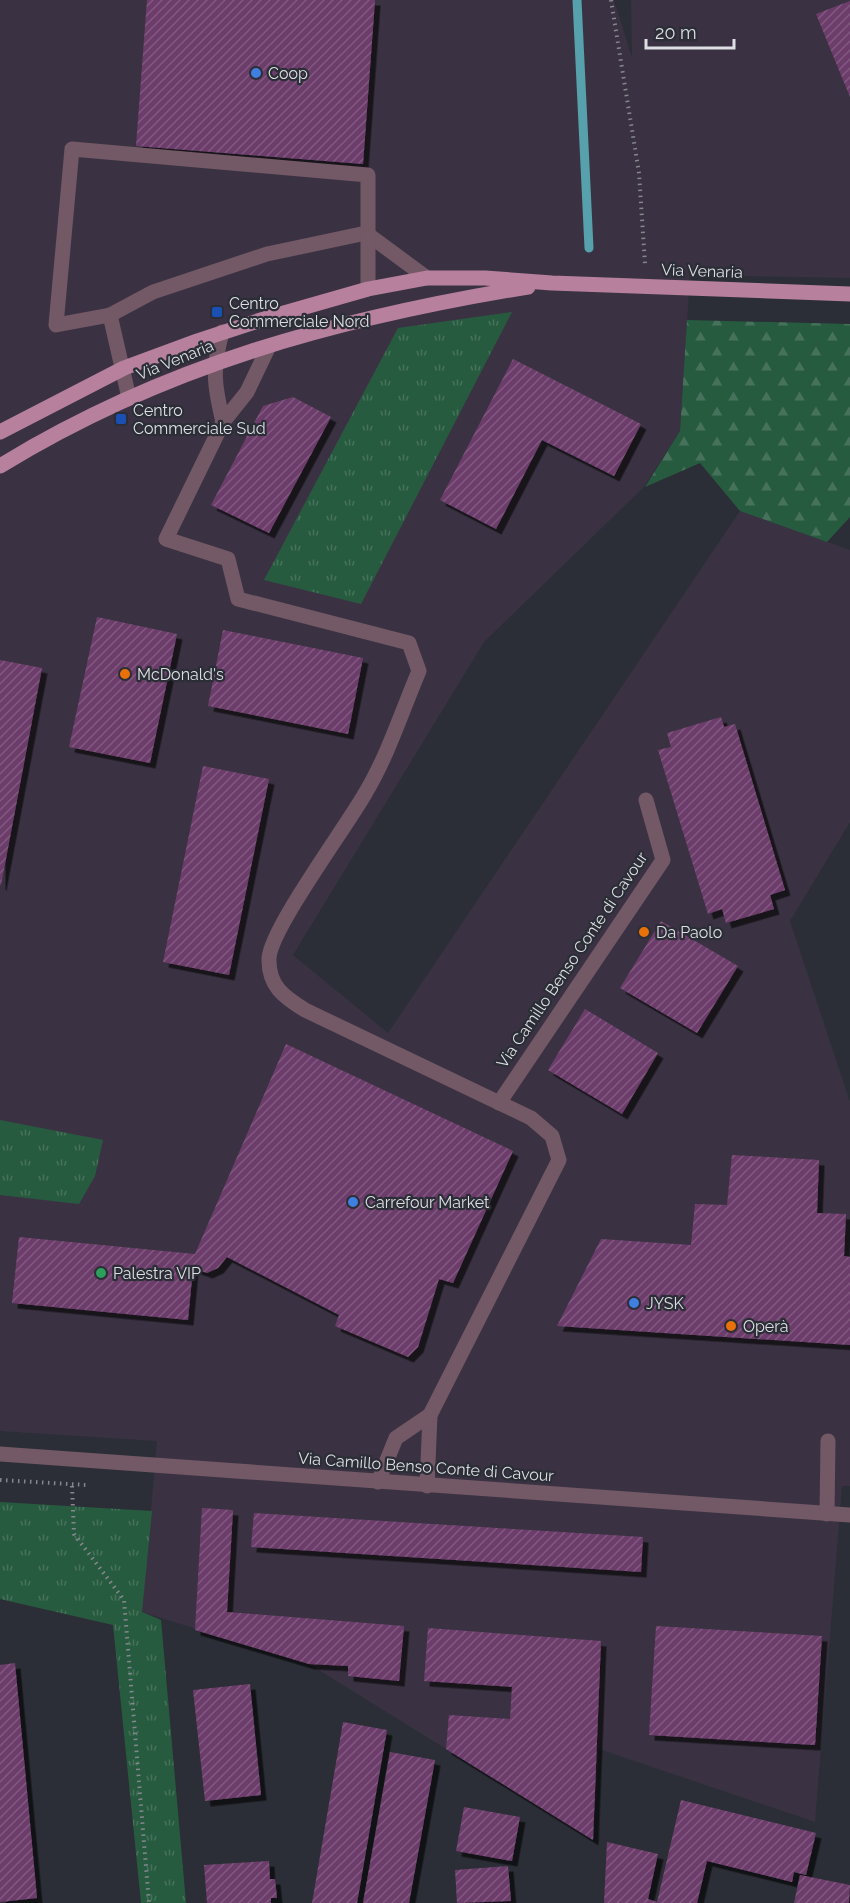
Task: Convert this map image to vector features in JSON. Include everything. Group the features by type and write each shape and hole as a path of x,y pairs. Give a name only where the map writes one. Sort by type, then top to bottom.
{"main road":[{"name":"Via Venaria","path":"0,432 124,368 222,332 368,290 427,278 485,278 552,283 850,294"},
{"name":"Via Venaria","path":"0,466 80,419 213,363 330,326 437,302 552,283"}],"street":[{"path":"368,290 366,233 368,175 72,149 56,325 110,315 153,292 267,254 366,233 427,278"},
{"path":"110,315 124,368 129,398"},
{"path":"222,332 213,363 215,388 223,422"},
{"path":"268,346 247,392 223,422 166,539 228,559 238,599 409,643 419,671 367,791 279,931 269,956 271,982 285,998 305,1010 531,1119 552,1136 560,1160 430,1415 427,1485"},
{"name":"Via Camillo Benso Conte di Cavour","path":"499,1103 663,860 646,800"},
{"path":"378,1482 396,1438 430,1415"},
{"path":"827,1514 828,1441"},
{"name":"Via Camillo Benso Conte di Cavour","path":"0,1454 850,1515"}],"path":[{"path":"611,0 639,173 646,286"},
{"path":"72,1485 74,1534 124,1600 149,1903"}],"shaded area":[{"path":"0,0 614,0 632,58 631,0 850,0 850,278 690,275 680,431 644,487 484,642 293,955 388,1033 740,511 850,550 850,822 790,921 850,1102 850,1486 842,1486 815,1822 599,1749 593,1840 309,1664 142,1612 157,1441 0,1431"}],"green space":[{"path":"512,312 361,604 264,580 398,328"},
{"path":"687,320 850,324 850,517 827,542 740,511 700,463 645,487 680,431"},
{"path":"0,1120 103,1140 95,1176 79,1204 0,1195"},
{"path":"0,1502 152,1511 142,1612 161,1620 186,1903 141,1903 113,1625 0,1599"}],"building":[{"name":"Coop","path":"147,0 375,0 363,164 136,146"},
{"path":"850,1 850,97 816,14"},
{"path":"513,359 641,424 614,476 542,440 496,529 440,500"},
{"path":"293,397 331,417 269,533 211,505 263,406"},
{"path":"97,617 177,634 150,763 69,747"},
{"path":"223,630 363,658 348,734 208,706"},
{"path":"0,660 42,668 1,885 0,885"},
{"path":"721,717 724,727 735,724 785,890 770,895 774,909 726,923 722,909 708,914 658,750 671,747 667,733"},
{"path":"203,766 269,779 229,975 163,962"},
{"path":"661,921 738,966 697,1033 620,988"},
{"path":"585,1009 658,1053 622,1114 548,1070"},
{"name":"Carrefour Market","path":"286,1044 513,1151 453,1283 439,1279 418,1347 408,1357 335,1326 339,1315 227,1257 218,1268 207,1273 193,1268 188,1320 12,1303 19,1237 195,1254"},
{"path":"732,1155 819,1160 817,1213 846,1214 844,1256 850,1257 850,1345 557,1326 601,1239 691,1245 695,1204 727,1205"},
{"path":"202,1508 233,1510 227,1612 404,1626 399,1681 348,1676 348,1666 309,1664 195,1630"},
{"path":"254,1513 643,1537 641,1572 251,1547"},
{"path":"656,1626 822,1636 815,1745 649,1735"},
{"path":"428,1628 601,1641 593,1840 446,1749 449,1715 510,1719 512,1687 424,1681"},
{"path":"15,1663 37,1898 0,1902 0,1665"},
{"path":"250,1684 261,1795 205,1801 193,1690"},
{"path":"343,1722 387,1730 357,1903 312,1903"},
{"path":"390,1752 435,1760 409,1903 363,1903"},
{"path":"681,1800 816,1833 806,1875 794,1872 792,1882 707,1861 697,1903 604,1903 607,1842 658,1854 648,1899 657,1902"},
{"path":"464,1807 520,1817 512,1861 456,1851"},
{"path":"269,1861 270,1879 275,1879 277,1898 271,1898 271,1903 207,1903 204,1865"},
{"path":"508,1866 511,1901 457,1903 455,1870"},
{"path":"800,1875 850,1885 849,1903 794,1903"}],"waterway":[{"path":"577,0 589,248"}],"place":[{"name":"Coop","path":"256,73"},
{"name":"Centro Commerciale Nord","path":"217,312"},
{"name":"Centro Commerciale Sud","path":"121,419"},
{"name":"McDonald's","path":"125,674"},
{"name":"Da Paolo","path":"644,932"},
{"name":"Carrefour Market","path":"353,1202"},
{"name":"Palestra VIP","path":"101,1273"},
{"name":"JYSK","path":"634,1303"},
{"name":"Operà","path":"731,1326"}]}
